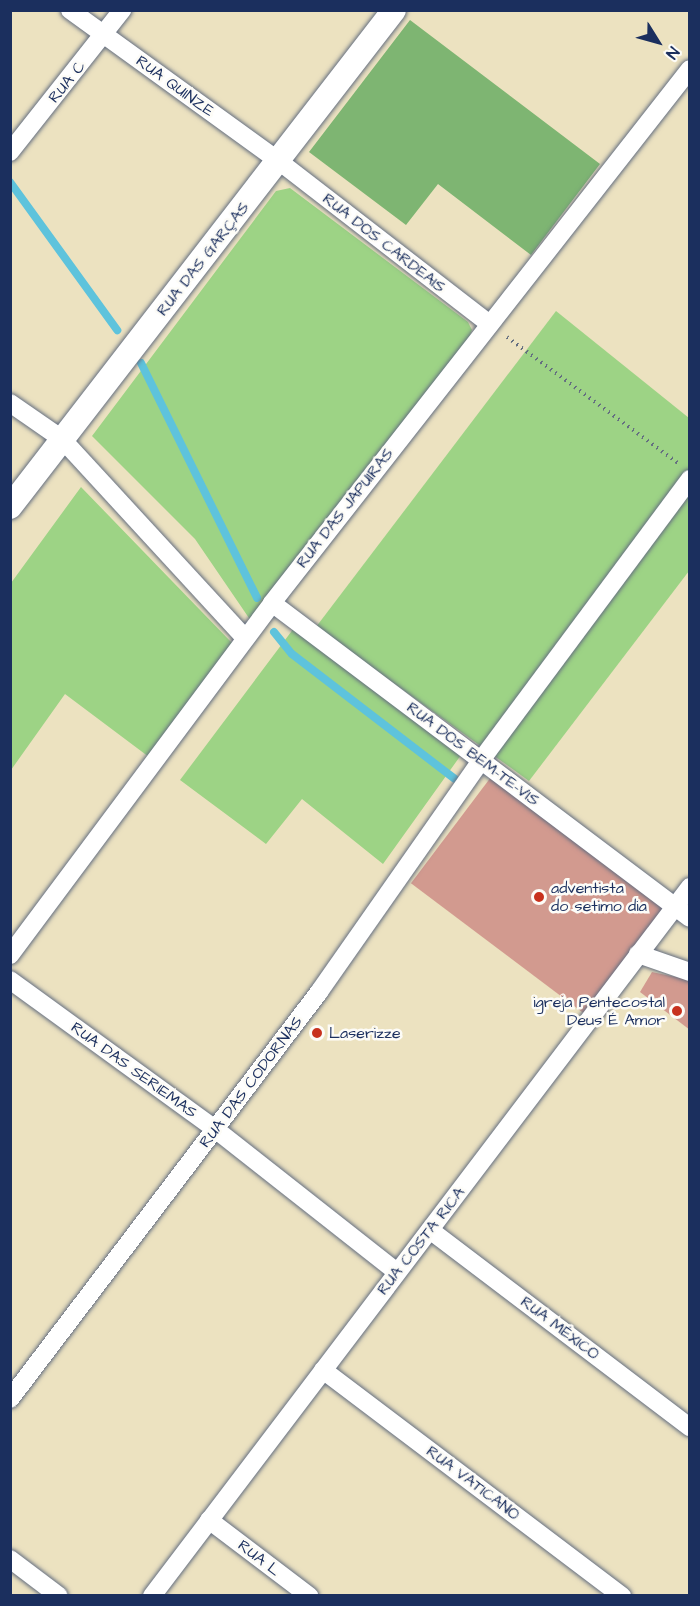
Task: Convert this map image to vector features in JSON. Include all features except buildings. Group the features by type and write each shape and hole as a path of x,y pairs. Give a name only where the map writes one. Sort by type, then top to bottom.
{"street":[{"name":"RUA QUINZE","path":"70,10 280,162"},
{"name":"RUA C","path":"10,152 122,10"},
{"name":"RUA DAS GARÇAS","path":"10,507 280,162 394,10"},
{"name":"RUA DAS JAPUIRAS","path":"10,955 245,638 488,323 690,69"},
{"name":"RUA DOS CARDEAIS","path":"280,162 488,323"},
{"path":"10,403 62,439 245,638"},
{"name":"RUA DAS CODORNAS","path":"10,1398 319,992 482,759 690,479"},
{"name":"RUA DOS BEM-TE-VIS","path":"272,603 690,918"},
{"name":"RUA COSTA RICA","path":"152,1596 690,886"},
{"path":"638,954 690,972"},
{"name":"RUA DAS SERIEMAS","path":"10,980 215,1129 397,1272"},
{"name":"RUA MÉXICO","path":"430,1230 690,1427"},
{"name":"RUA VATICANO","path":"323,1370 622,1596"},
{"name":"RUA L","path":"210,1520 309,1596"},
{"path":"10,1559 59,1596"}],"path":[{"path":"488,323 690,472"}],"green space":[{"path":"410,20 600,164 531,255 438,184 406,225 309,152"},
{"path":"290,188 468,322 472,330 468,340 251,621 195,539 92,436 276,191"},
{"path":"556,311 689,418 689,571 529,781 316,627"},
{"path":"81,487 232,643 149,757 65,694 11,770 11,583"},
{"path":"294,628 461,755 383,864 302,799 266,844 180,780"}],"waterway":[{"path":"10,182 117,330"},
{"path":"141,363 257,598"},
{"path":"274,632 292,654 455,779"}],"place":[{"name":"adventista do setimo dia","path":"539,897"},
{"name":"igreja Pentecostal Deus É Amor","path":"677,1011"},
{"name":"Laserizze","path":"317,1033"}]}
